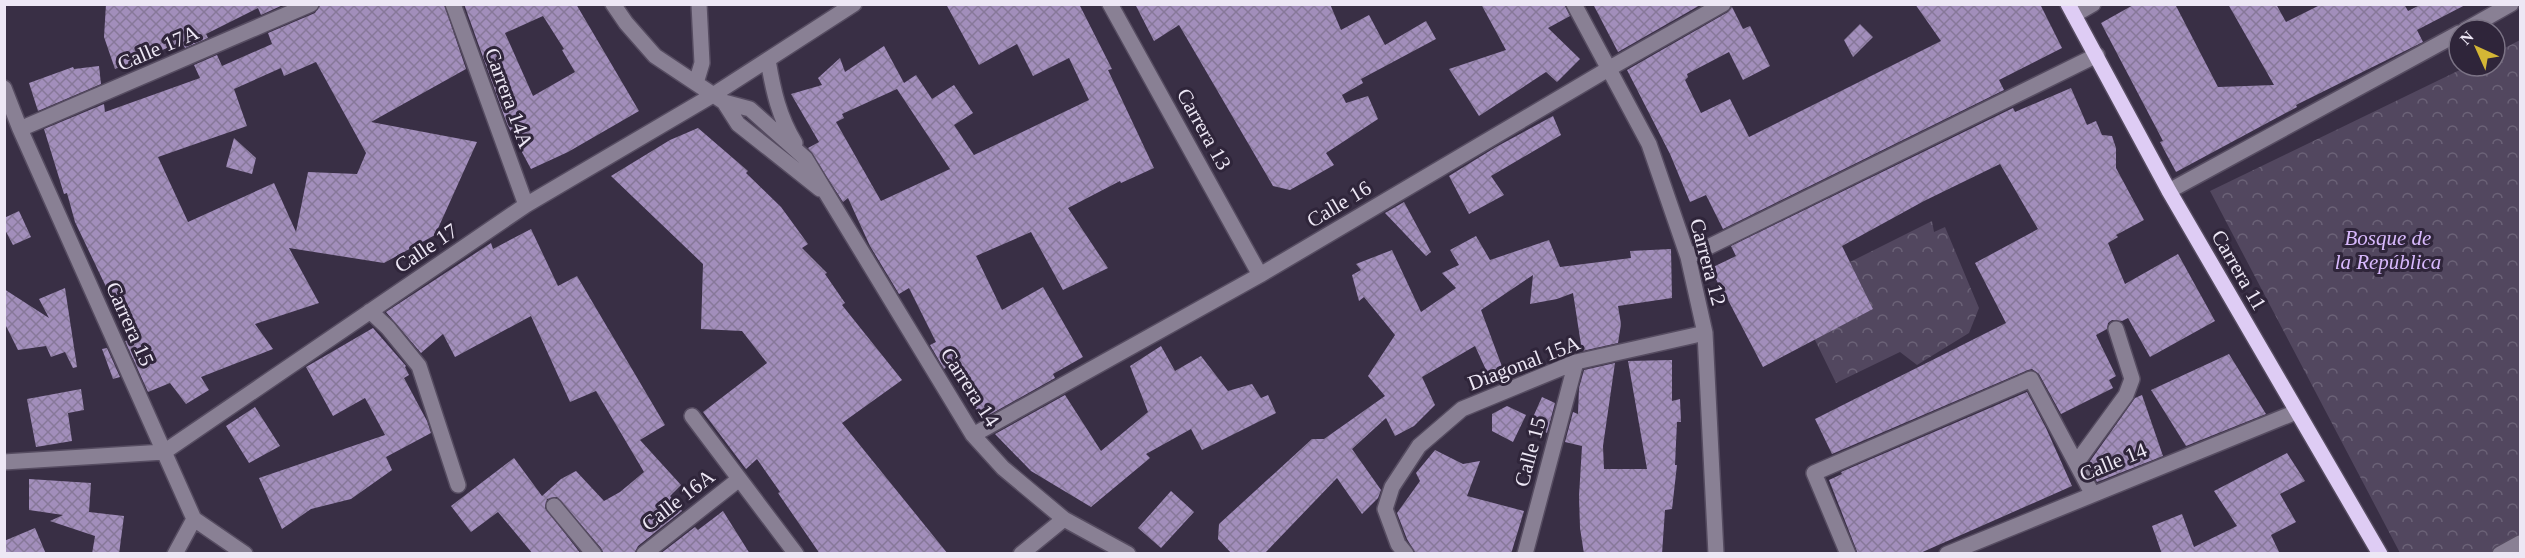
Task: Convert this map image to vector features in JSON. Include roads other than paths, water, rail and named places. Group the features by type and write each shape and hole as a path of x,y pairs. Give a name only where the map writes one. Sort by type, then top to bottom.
{"main road":[{"name":"Carrera 11","path":"2071,10 2169,191 2380,554"}],"street":[{"name":"Calle 17A","path":"20,129 312,4"},
{"name":"Carrera 14A","path":"453,4 526,205"},
{"name":"Carrera 14","path":"613,4 626,23 656,56 719,99 750,109 805,158 973,435 1003,468 1064,519 1128,554"},
{"path":"696,83 702,63 699,4"},
{"name":"Calle 17","path":"164,452 526,205 719,99 768,60 854,4"},
{"name":"Carrera 13","path":"1110,4 1260,275"},
{"name":"Carrera 12","path":"1574,4 1610,68 1648,144 1688,257 1705,333 1716,554"},
{"name":"Calle 16","path":"973,435 1260,275 1610,68 1723,4"},
{"path":"2071,10 2093,4"},
{"path":"2486,18 2511,4"},
{"path":"2169,191 2447,40"},
{"path":"1688,257 2097,55"},
{"path":"768,60 774,95 786,128 805,158"},
{"name":"Carrera 15","path":"5,92 194,519"},
{"name":"Carrera 14","path":"719,99 738,124 827,195"},
{"path":"370,311 388,328 419,366 458,485"},
{"path":"2077,462 2126,395 2132,379 2116,328"},
{"name":"Diagonal 15A","path":"1406,554 1398,544 1385,509 1392,487 1419,446 1462,409 1576,362 1705,333"},
{"name":"Calle 15","path":"1525,554 1576,362"},
{"path":"1848,554 1814,473 2031,379 2092,493"},
{"name":"Calle 14","path":"1947,554 2092,493 2296,412"},
{"path":"692,416 796,554"},
{"path":"4,462 164,452"},
{"name":"Calle 16A","path":"644,554 738,480"},
{"path":"554,506 594,554"},
{"path":"175,554 194,519 245,554"},
{"path":"1022,554 1064,519"},
{"path":"2500,554 2520,543"}],"park label":[{"name":"Bosque de la República","path":"2388,250"}]}
